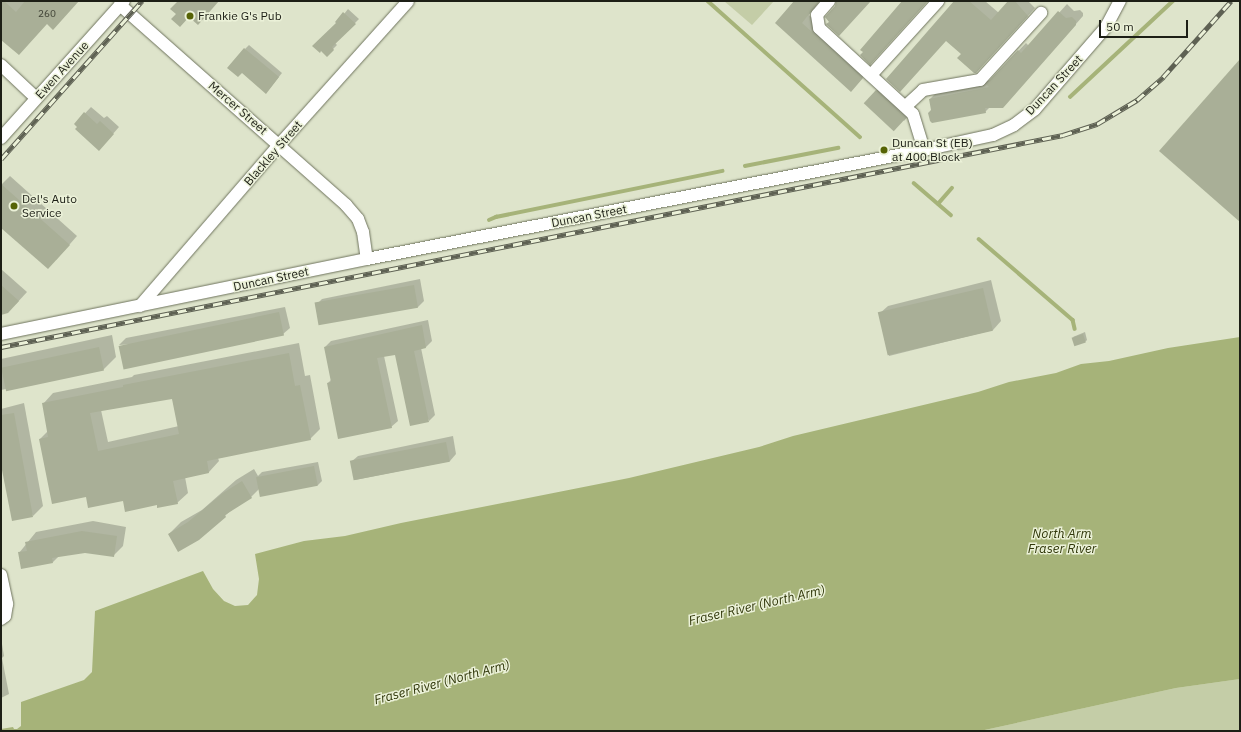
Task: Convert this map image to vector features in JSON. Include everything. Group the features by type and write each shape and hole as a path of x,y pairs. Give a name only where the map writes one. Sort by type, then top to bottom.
{"street":[{"name":"Blackley Street","path":"140,306 279,144 408,1"},
{"path":"829,1 817,15 819,28 913,114 924,150"},
{"path":"871,75 938,1"},
{"name":"Duncan Street","path":"1,334 367,258 924,150 993,135 1019,121 1035,109 1106,27 1120,1"},
{"name":"Mercer Street","path":"122,3 346,205 358,219 363,232 367,258"},
{"name":"Ewen Avenue","path":"1,138 122,3"},
{"path":"906,106 923,90 980,80 1041,13"},
{"path":"1,65 36,98"},
{"path":"1,575 7,604 3,617"}],"shaded area":[{"path":"724,1 774,1 752,25"},
{"path":"1240,679 1240,731 980,731 1176,688"}],"water":[{"name":"North Arm Fraser River","path":"1240,337 1240,679 1176,688 980,731 1,731 1,729 13,727 14,729 17,729 21,726 21,702 84,680 92,672 95,611 203,571 213,589 224,601 235,606 248,605 257,595 259,579 255,554 304,541 345,536 401,523 629,478 759,447 793,436 978,392 1009,382 1056,373 1081,364 1109,361 1168,348"}],"building":[{"path":"1,1 4,1 16,12 25,1 79,1 53,30 47,24 19,55 1,40"},
{"name":"Frankie G's Pub","path":"178,1 219,1 198,25 189,17 180,27 171,19 176,14 170,9"},
{"path":"794,1 819,1 802,23 863,78 851,92 775,23"},
{"path":"836,1 871,1 839,36 826,24 829,22 825,17 835,6"},
{"path":"902,1 928,1 870,65 860,55 863,52 860,50"},
{"path":"954,1 969,1 991,20 1008,1 1015,1 1028,16 976,73 974,73 957,58 961,54 946,41 900,92 886,79"},
{"path":"1058,11 1066,18 1072,17 1076,21 1076,25 1003,108 985,108 986,113 932,123 930,121 928,113 931,110 929,99 989,87 986,84 1018,50 1021,53"},
{"path":"343,12 356,24 332,47 334,50 327,57 321,51 320,53 312,46 336,23 335,22"},
{"path":"244,48 279,77 266,94 242,73 238,77 227,68"},
{"path":"1240,59 1240,222 1159,151"},
{"path":"876,90 906,118 894,131 864,103"},
{"path":"84,112 97,124 100,121 114,134 99,151 75,129 77,127 74,124"},
{"name":"Del's Auto Service","path":"1,184 70,245 48,269 1,228"},
{"path":"1,285 19,301 8,313 1,315"},
{"path":"414,285 418,308 319,325 315,303"},
{"path":"983,288 993,331 888,355 878,312"},
{"path":"279,312 284,335 124,370 119,346"},
{"path":"422,325 426,348 414,351 429,422 410,426 395,355 377,358 392,428 338,439 327,383 331,382 324,347"},
{"path":"1083,334 1086,343 1074,346 1072,338"},
{"path":"99,347 104,370 6,391 1,368"},
{"path":"289,353 295,386 300,385 311,440 207,461 209,473 173,481 178,504 157,508 157,505 125,512 123,501 88,508 86,497 52,504 39,439 48,437 42,403 123,387 123,385","holes":["172,399 179,434 98,451 90,413"]},
{"path":"14,413 33,517 12,521 1,465 1,415"},
{"path":"446,442 450,462 354,480 350,461"},
{"path":"314,466 318,486 260,497 256,477"},
{"path":"242,481 252,498 225,515 226,517 199,540 178,552 168,534 188,522 223,493"},
{"path":"82,531 117,536 114,557 85,553 52,558 53,563 21,569 18,552 27,551 25,542"}],"waterway":[{"path":"708,1 860,137"},
{"path":"1070,97 1173,1"},
{"path":"745,166 838,148"},
{"path":"489,220 496,217 722,171"},
{"path":"914,183 951,215"},
{"path":"938,204 952,188"},
{"path":"979,239 1073,320 1075,329"}],"railway":[{"path":"1,159 142,1"},
{"path":"1,347 1063,135 1097,124 1137,100 1163,77 1231,1"}],"place":[{"name":"Frankie G's Pub","path":"190,16"},
{"name":"Duncan St (EB) at 400 Block","path":"884,150"},
{"name":"Del's Auto Service","path":"14,206"}],"water label":[{"name":"Fraser River (North Arm)","path":"757,606"},
{"name":"Fraser River (North Arm)","path":"442,683"}]}
